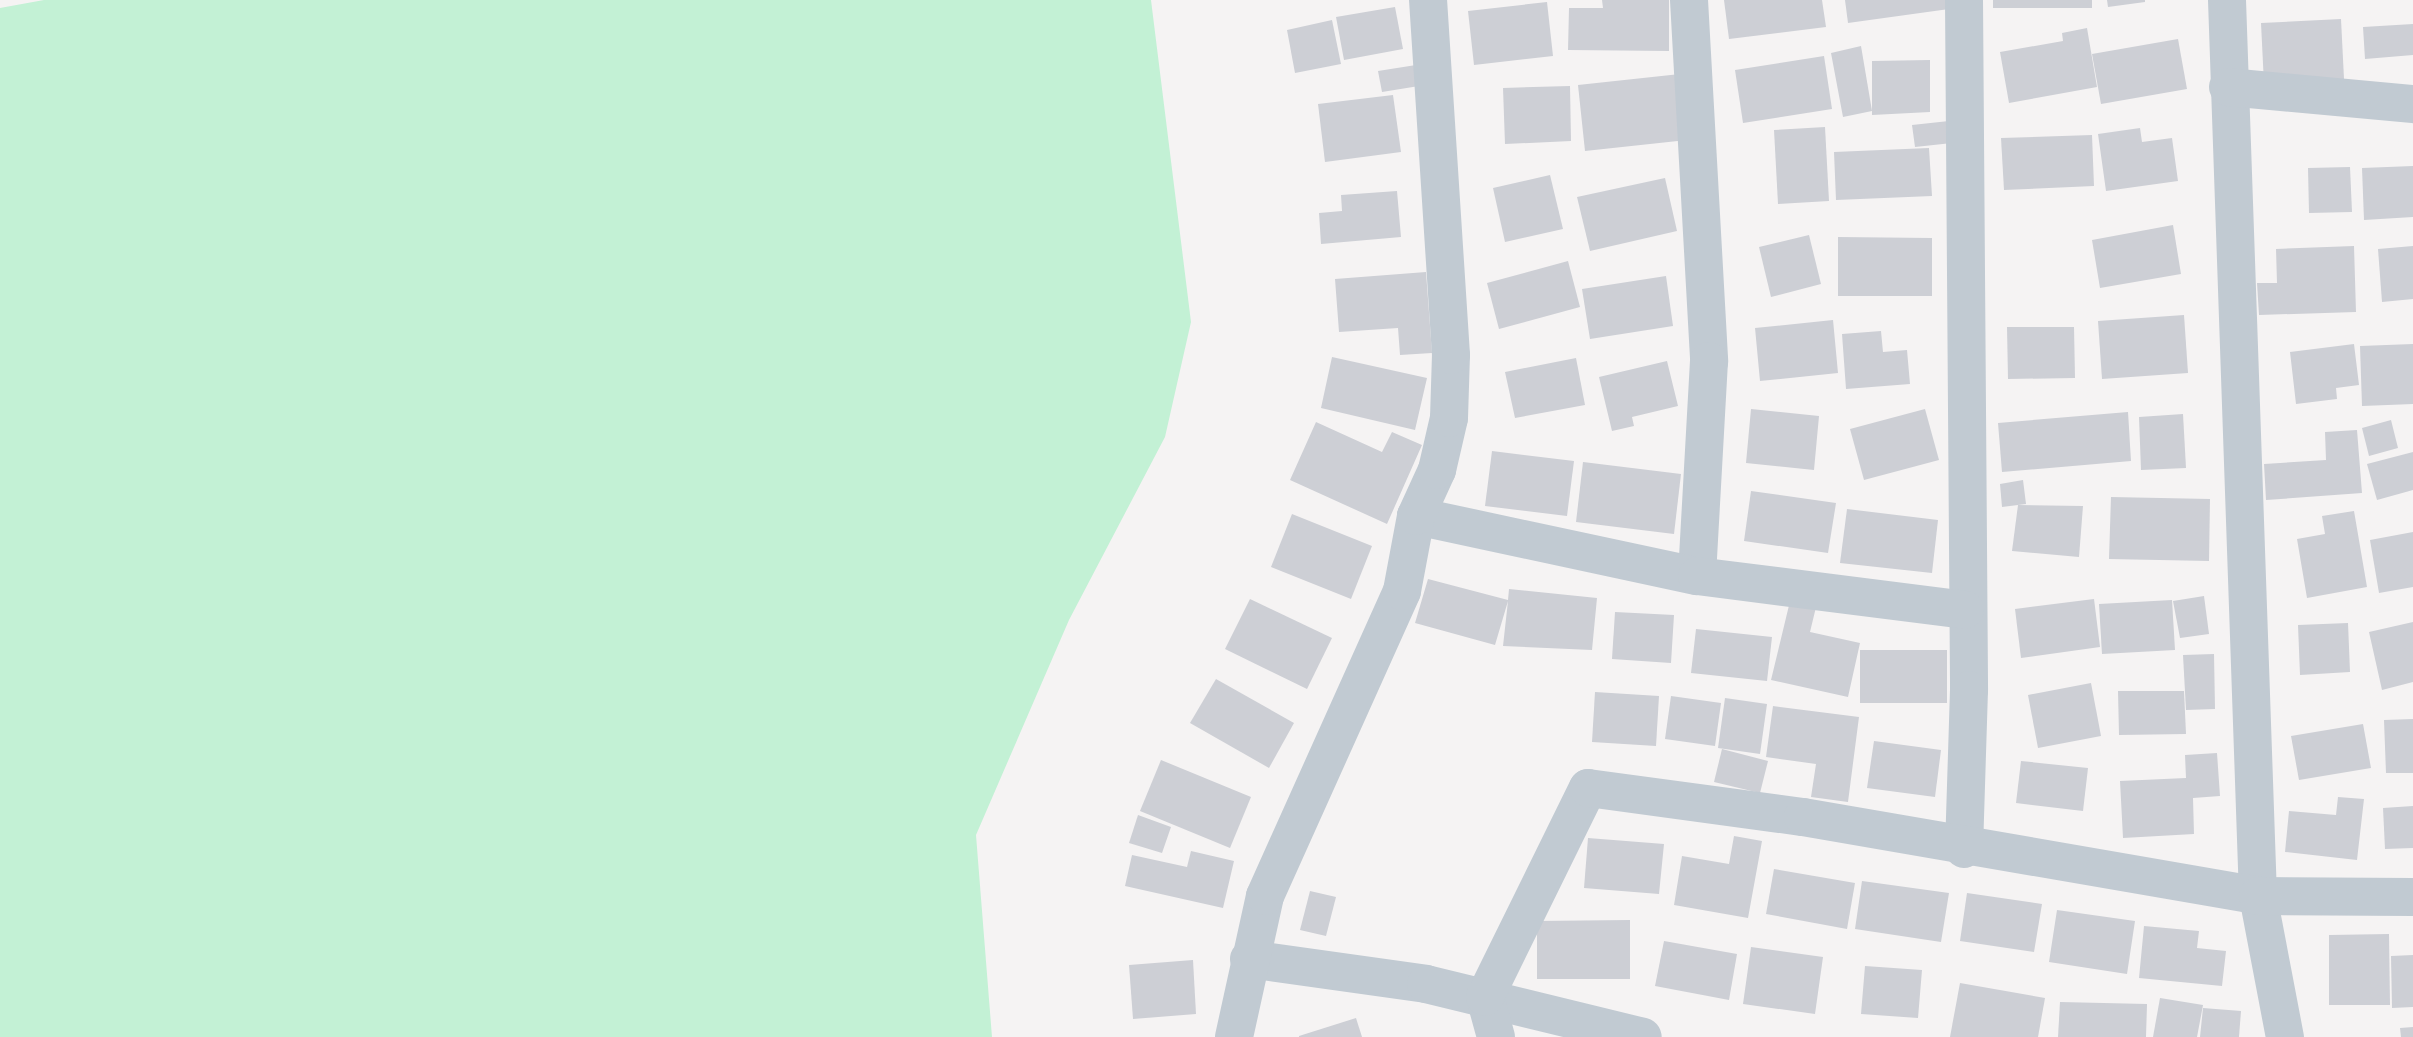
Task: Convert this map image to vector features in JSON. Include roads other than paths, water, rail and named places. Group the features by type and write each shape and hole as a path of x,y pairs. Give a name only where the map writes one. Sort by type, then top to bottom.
{"street":[{"path":"1234,1037 1249,958 1265,896 1402,592 1416,516 1437,470 1449,418 1451,355 1428,0"},
{"path":"1689,0 1709,362 1697,576"},
{"path":"1964,0 1965,610 1969,690 1964,849"},
{"path":"2227,0 2258,896 2285,1037"},
{"path":"2228,87 2413,104"},
{"path":"1416,516 1697,576 1965,610"},
{"path":"1496,1037 1485,998 1588,788 1803,817 1964,849 2258,896 2413,897"},
{"path":"1249,958 1485,998 1643,1037"}]}
